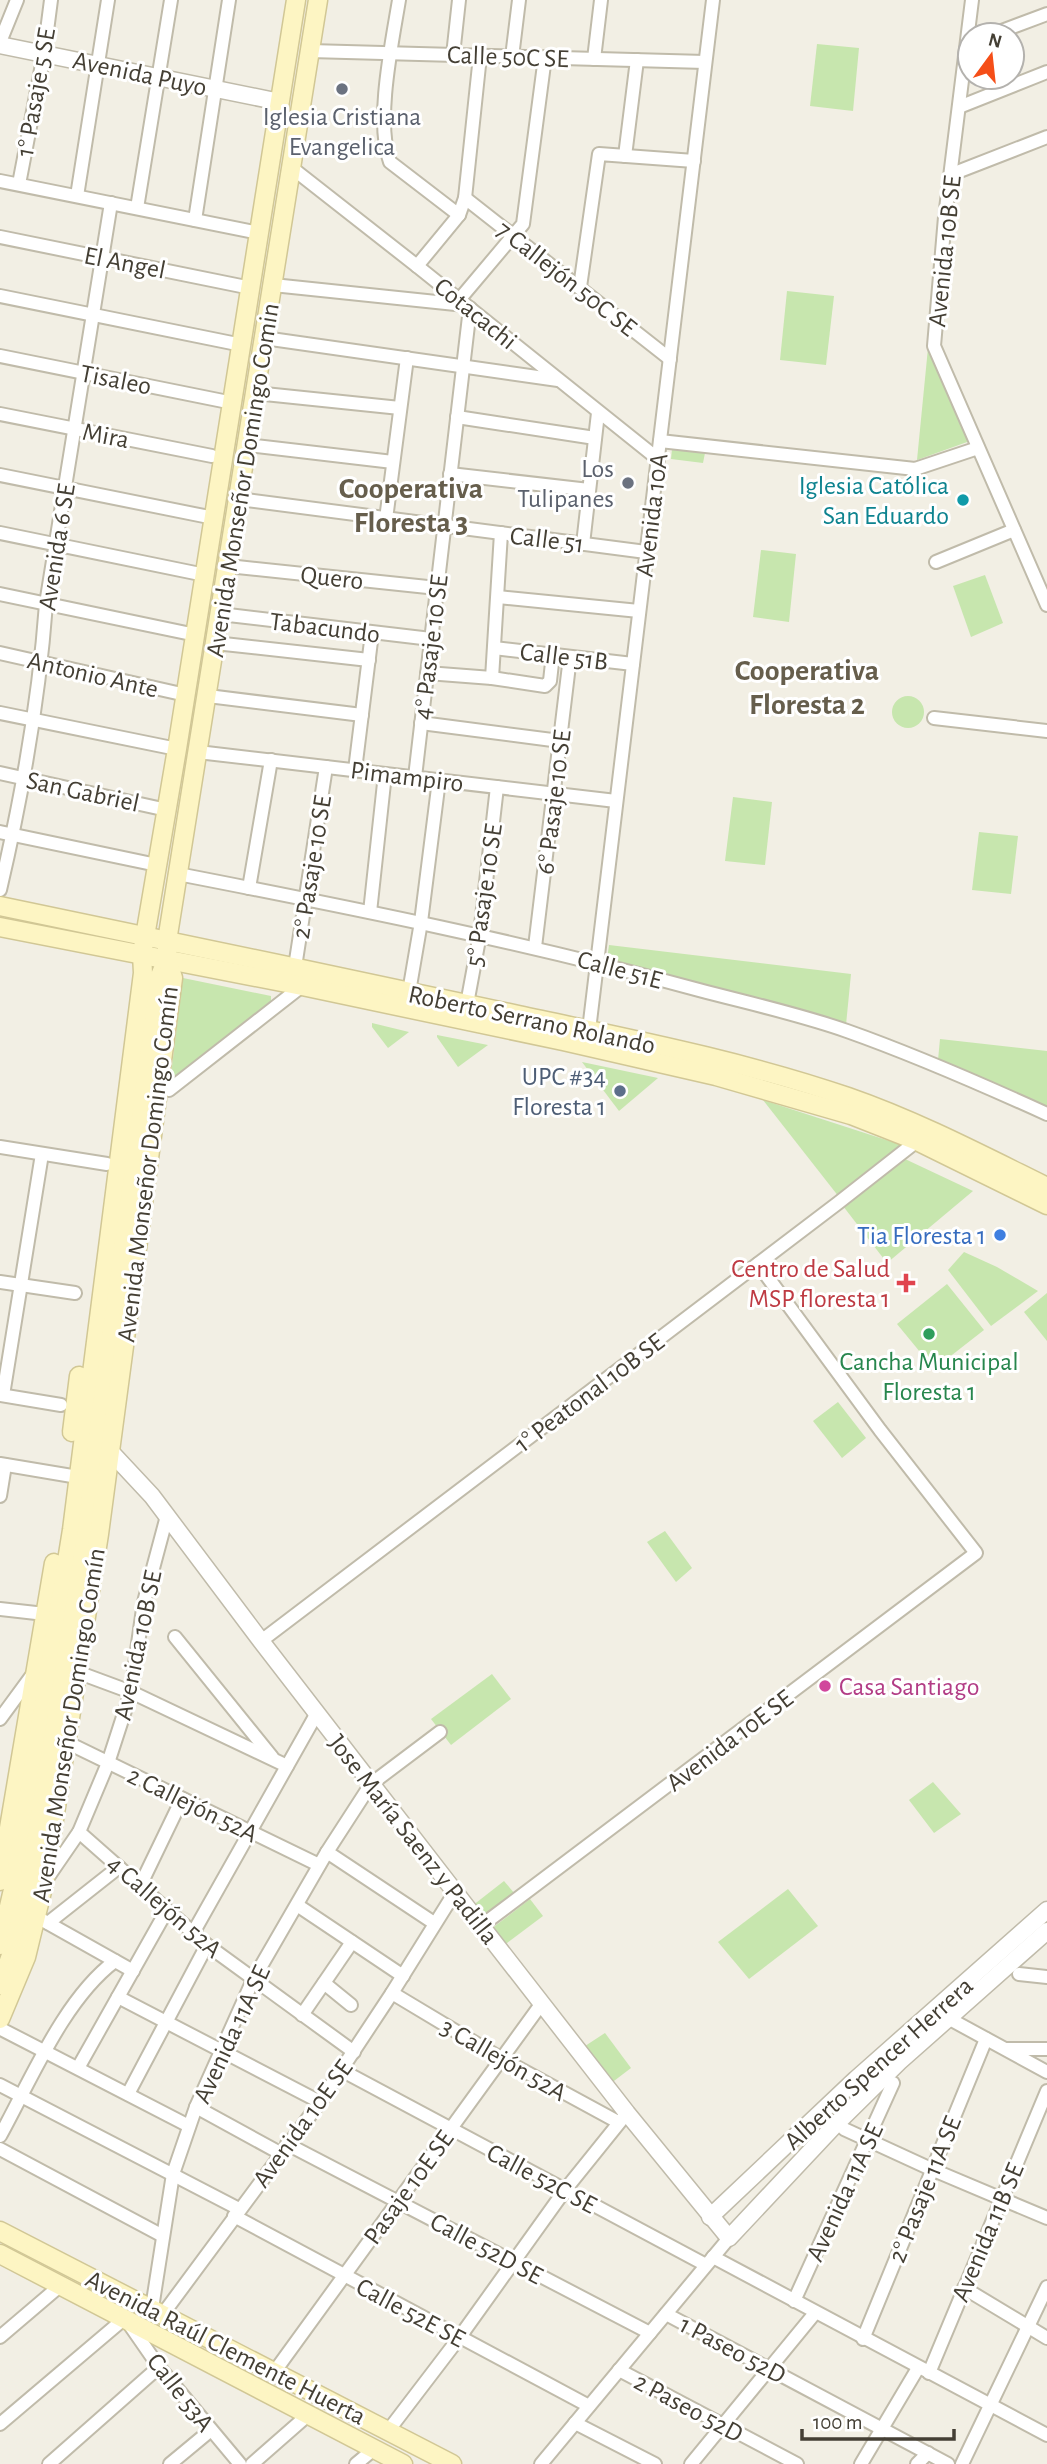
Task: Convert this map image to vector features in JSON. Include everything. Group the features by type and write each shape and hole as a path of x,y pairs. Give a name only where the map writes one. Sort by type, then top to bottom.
{"main road":[{"name":"Avenida Monseñor Domingo Comin","path":"143,945 196,635 296,0"},
{"name":"Avenida Monseñor Domingo Comin","path":"167,950 318,0"},
{"name":"Roberto Serrano Rolando","path":"0,905 302,986 588,1046 716,1076 850,1115 917,1141 1047,1205"},
{"name":"Roberto Serrano Rolando","path":"0,927 143,945"},
{"name":"Avenida Monseñor Domingo Comín","path":"104,1230 107,1164 132,971 143,945"},
{"name":"Avenida Monseñor Domingo Comín","path":"2,2024 6,1983 29,1883 36,1671 73,1476 104,1230 143,973 143,945"},
{"name":"Roberto Serrano Rolando","path":"167,950 295,968 692,1054 850,1098 939,1134 1047,1187"},
{"name":"Avenida Monseñor Domingo Comín","path":"0,1945 31,1827 103,1446 138,1192 160,976 167,950"},
{"name":"Avenida Monseñor Domingo Comín","path":"0,1880 31,1827 66,1742 99,1534 103,1446"},
{"name":"Avenida Monseñor Domingo Comín","path":"6,1983 42,1920 44,1883 31,1827 70,1544 73,1476"},
{"name":"Avenida Raúl Clemente Huerta","path":"0,2231 452,2464"},
{"name":"Avenida Raúl Clemente Huerta","path":"0,2254 403,2464"}],"street":[{"path":"0,44 17,0"},
{"name":"1° Pasaje 5 SE","path":"19,184 44,54 51,0"},
{"path":"77,196 108,0"},
{"path":"137,208 171,0"},
{"path":"195,220 229,0"},
{"path":"399,0 385,111 387,152 390,162 459,215"},
{"path":"453,55 458,0"},
{"path":"512,57 519,0"},
{"path":"594,59 601,0"},
{"name":"Avenida 10A","path":"589,1030 713,0"},
{"name":"Avenida 10B SE","path":"971,21 972,0"},
{"path":"1026,22 1047,14"},
{"name":"Avenida Puyo","path":"0,44 280,102"},
{"name":"Calle 50C SE","path":"310,51 705,62"},
{"path":"417,266 459,215 465,198 480,55"},
{"path":"273,285 465,304 523,224 545,57"},
{"path":"625,156 637,60"},
{"path":"959,107 1047,72"},
{"name":"Avenida 10B SE","path":"962,91 945,217 934,346 1047,605"},
{"path":"952,174 1047,137"},
{"path":"580,287 599,154 694,161"},
{"name":"Cotacachi","path":"292,168 657,459"},
{"path":"0,181 259,233"},
{"name":"7 Callejón 50C SE","path":"465,198 670,359"},
{"name":"Avenida 6 SE","path":"0,890 6,833 22,778 33,720 55,544 111,203"},
{"name":"El Angel","path":"0,237 251,288"},
{"path":"0,296 242,345"},
{"name":"4° Pasaje 10 SE","path":"415,777 463,366 465,304"},
{"path":"264,338 559,380"},
{"name":"Tisaleo","path":"0,356 233,403"},
{"path":"386,519 407,358"},
{"path":"255,393 400,408"},
{"path":"583,544 598,412"},
{"name":"Mira","path":"0,414 212,456"},
{"path":"457,417 595,438"},
{"path":"660,441 915,469 978,448"},
{"path":"247,445 393,462"},
{"path":"450,474 589,490"},
{"path":"0,475 214,518"},
{"name":"Calle 51","path":"239,499 646,552"},
{"path":"936,562 1014,530"},
{"path":"0,533 205,575"},
{"path":"492,678 501,533"},
{"name":"Quero","path":"228,566 437,588"},
{"path":"0,594 196,635"},
{"path":"498,597 639,611"},
{"name":"Tabacundo","path":"220,614 431,639"},
{"path":"355,770 372,633"},
{"name":"Tabacundo","path":"215,643 369,660"},
{"name":"Calle 51B","path":"494,648 633,664"},
{"name":"Antonio Ante","path":"0,653 186,695"},
{"path":"427,673 492,678 545,686 550,681 553,654"},
{"name":"6° Pasaje 10 SE","path":"535,947 570,657"},
{"path":"208,695 362,715"},
{"path":"0,713 177,749"},
{"path":"934,718 1047,731"},
{"path":"421,723 560,741"},
{"name":"Pimampiro","path":"198,752 616,801"},
{"path":"249,888 271,760"},
{"name":"2° Pasaje 10 SE","path":"295,968 326,767"},
{"name":"San Gabriel","path":"0,773 167,810"},
{"path":"370,912 385,774"},
{"path":"410,992 439,780"},
{"name":"5° Pasaje 10 SE","path":"467,1004 480,934 497,787"},
{"path":"6,833 157,865"},
{"name":"Calle 51E","path":"178,874 480,934 597,962 846,1031 940,1067 1047,1114"},
{"path":"169,1090 302,986"},
{"name":"1° Peatonal 10B SE","path":"261,1641 917,1141"},
{"path":"0,1147 107,1164"},
{"path":"42,1154 1,1395 61,1405"},
{"name":"Avenida 10E SE","path":"481,1926 976,1553 880,1430 758,1264"},
{"path":"0,1282 75,1293"},
{"name":"Jose María Saenz y Padilla","path":"103,1446 167,1516 542,2003 622,2118 729,2238"},
{"path":"0,1496 2,1464 73,1476"},
{"name":"Avenida 10B SE","path":"44,1883 79,1832 108,1763 131,1692 144,1602 167,1516"},
{"path":"0,1609 45,1614"},
{"path":"176,1637 281,1764"},
{"path":"0,1719 36,1671"},
{"path":"77,1672 131,1692 281,1764"},
{"path":"193,1933 250,1831 281,1764 317,1713"},
{"path":"371,1784 440,1732"},
{"name":"2 Callejón 52A","path":"66,1742 319,1865"},
{"name":"Avenida 11A SE","path":"158,2311 163,2236 173,2174 196,2107 253,1980 319,1865 371,1784"},
{"path":"140,1886 182,1798"},
{"name":"4 Callejón 52A","path":"79,1832 193,1933 253,1980 354,2052"},
{"path":"327,1852 434,1923"},
{"path":"119,1867 42,1920 133,1971"},
{"name":"Avenida 10E SE","path":"158,2311 320,2102 455,1892"},
{"path":"297,1905 403,1976"},
{"path":"78,2068 167,1910"},
{"name":"Alberto Spencer Herrera","path":"710,2217 883,2054 1047,1910"},
{"name":"Alberto Spencer Herrera","path":"729,2238 899,2062 1047,1931"},
{"path":"302,2015 352,1942"},
{"path":"128,2094 207,1944"},
{"path":"0,2136 45,2052 83,1991 115,1961"},
{"path":"1019,1974 1047,1977"},
{"path":"324,1983 351,2005"},
{"name":"3 Callejón 52A","path":"392,1993 502,2059 622,2118"},
{"path":"118,1997 320,2102"},
{"name":"Pasaje 10E SE","path":"275,2371 542,2003"},
{"path":"948,2018 1047,2073"},
{"path":"2,2024 45,2052 189,2126"},
{"name":"2° Pasaje 11A SE","path":"863,2339 986,2039"},
{"path":"1003,2049 1047,2049"},
{"name":"Calle 52C SE","path":"341,2070 565,2190 794,2301 1047,2435"},
{"name":"Avenida 11A SE","path":"794,2301 893,2083"},
{"name":"Calle 52E SE","path":"0,2085 173,2174 344,2276 589,2406"},
{"name":"Avenida 11B SE","path":"861,2464 924,2370 964,2288 1047,2091"},
{"name":"Calle 52D SE","path":"196,2107 398,2201 650,2333"},
{"path":"388,2431 459,2338 565,2190 622,2118"},
{"path":"844,2129 1047,2218"},
{"path":"0,2149 163,2236"},
{"path":"736,2194 736,2207 741,2212 755,2211"},
{"path":"541,2464 729,2238"},
{"path":"0,2337 61,2285"},
{"path":"962,2464 1047,2287"},
{"path":"964,2288 1047,2338"},
{"path":"691,2464 815,2313"},
{"name":"1 Paseo 52D","path":"666,2314 948,2464"},
{"path":"0,2424 125,2318"},
{"name":"Calle 53A","path":"125,2318 159,2367 240,2464"},
{"path":"49,2464 159,2367"},
{"name":"2 Paseo 52D","path":"619,2370 797,2464"},
{"path":"251,2464 309,2414"},
{"path":"575,2423 655,2464"},
{"path":"170,2464 211,2430"},
{"path":"356,2464 374,2449"},
{"path":"917,2464 928,2453"}],"green space":[{"path":"817,44 859,48 853,111 810,106"},
{"path":"787,291 834,296 826,365 780,360"},
{"path":"928,348 970,441 917,460"},
{"path":"672,449 705,453 703,463 671,459"},
{"path":"761,550 796,554 789,622 753,617"},
{"path":"985,575 1003,623 971,637 953,586"},
{"path":"908,696 919,701 924,712 919,723 908,728 897,723 892,712 897,701"},
{"path":"733,797 772,802 765,865 725,861"},
{"path":"979,832 1018,836 1011,894 972,890"},
{"path":"609,945 851,974 846,1025 607,960"},
{"path":"183,978 271,996 271,1001 174,1077 171,1074"},
{"path":"372,1023 409,1032 388,1048 372,1027"},
{"path":"437,1035 488,1045 458,1067"},
{"path":"940,1039 1047,1051 1047,1110 938,1060"},
{"path":"582,1062 658,1078 619,1111"},
{"path":"763,1100 908,1147 839,1197"},
{"path":"905,1159 973,1191 887,1263 843,1206"},
{"path":"964,1252 997,1267 1038,1291 991,1326 948,1270"},
{"path":"947,1284 984,1330 934,1369 897,1324"},
{"path":"1047,1293 1047,1341 1024,1312"},
{"path":"838,1402 866,1438 842,1458 813,1421"},
{"path":"665,1531 692,1568 676,1582 647,1542"},
{"path":"492,1674 511,1699 451,1745 431,1719"},
{"path":"933,1782 961,1814 934,1833 909,1800"},
{"path":"504,1881 515,1894 482,1918 472,1906"},
{"path":"788,1889 818,1926 749,1979 718,1942"},
{"path":"530,1899 543,1916 503,1946 491,1929"},
{"path":"605,2033 631,2068 610,2084 582,2048"}],"place":[{"name":"Iglesia Cristiana Evangelica","path":"342,89"},
{"name":"Los Tulipanes","path":"628,483"},
{"name":"Iglesia Católica San Eduardo","path":"963,500"},
{"name":"UPC #34 Floresta 1","path":"620,1091"},
{"name":"Tia Floresta 1","path":"1000,1235"},
{"name":"Centro de Salud MSP floresta 1","path":"906,1283"},
{"name":"Cancha Municipal Floresta 1","path":"929,1334"},
{"name":"Casa Santiago","path":"825,1686"}],"district":[{"name":"Cooperativa Floresta 3","path":"411,505"},
{"name":"Cooperativa Floresta 2","path":"807,687"}]}
